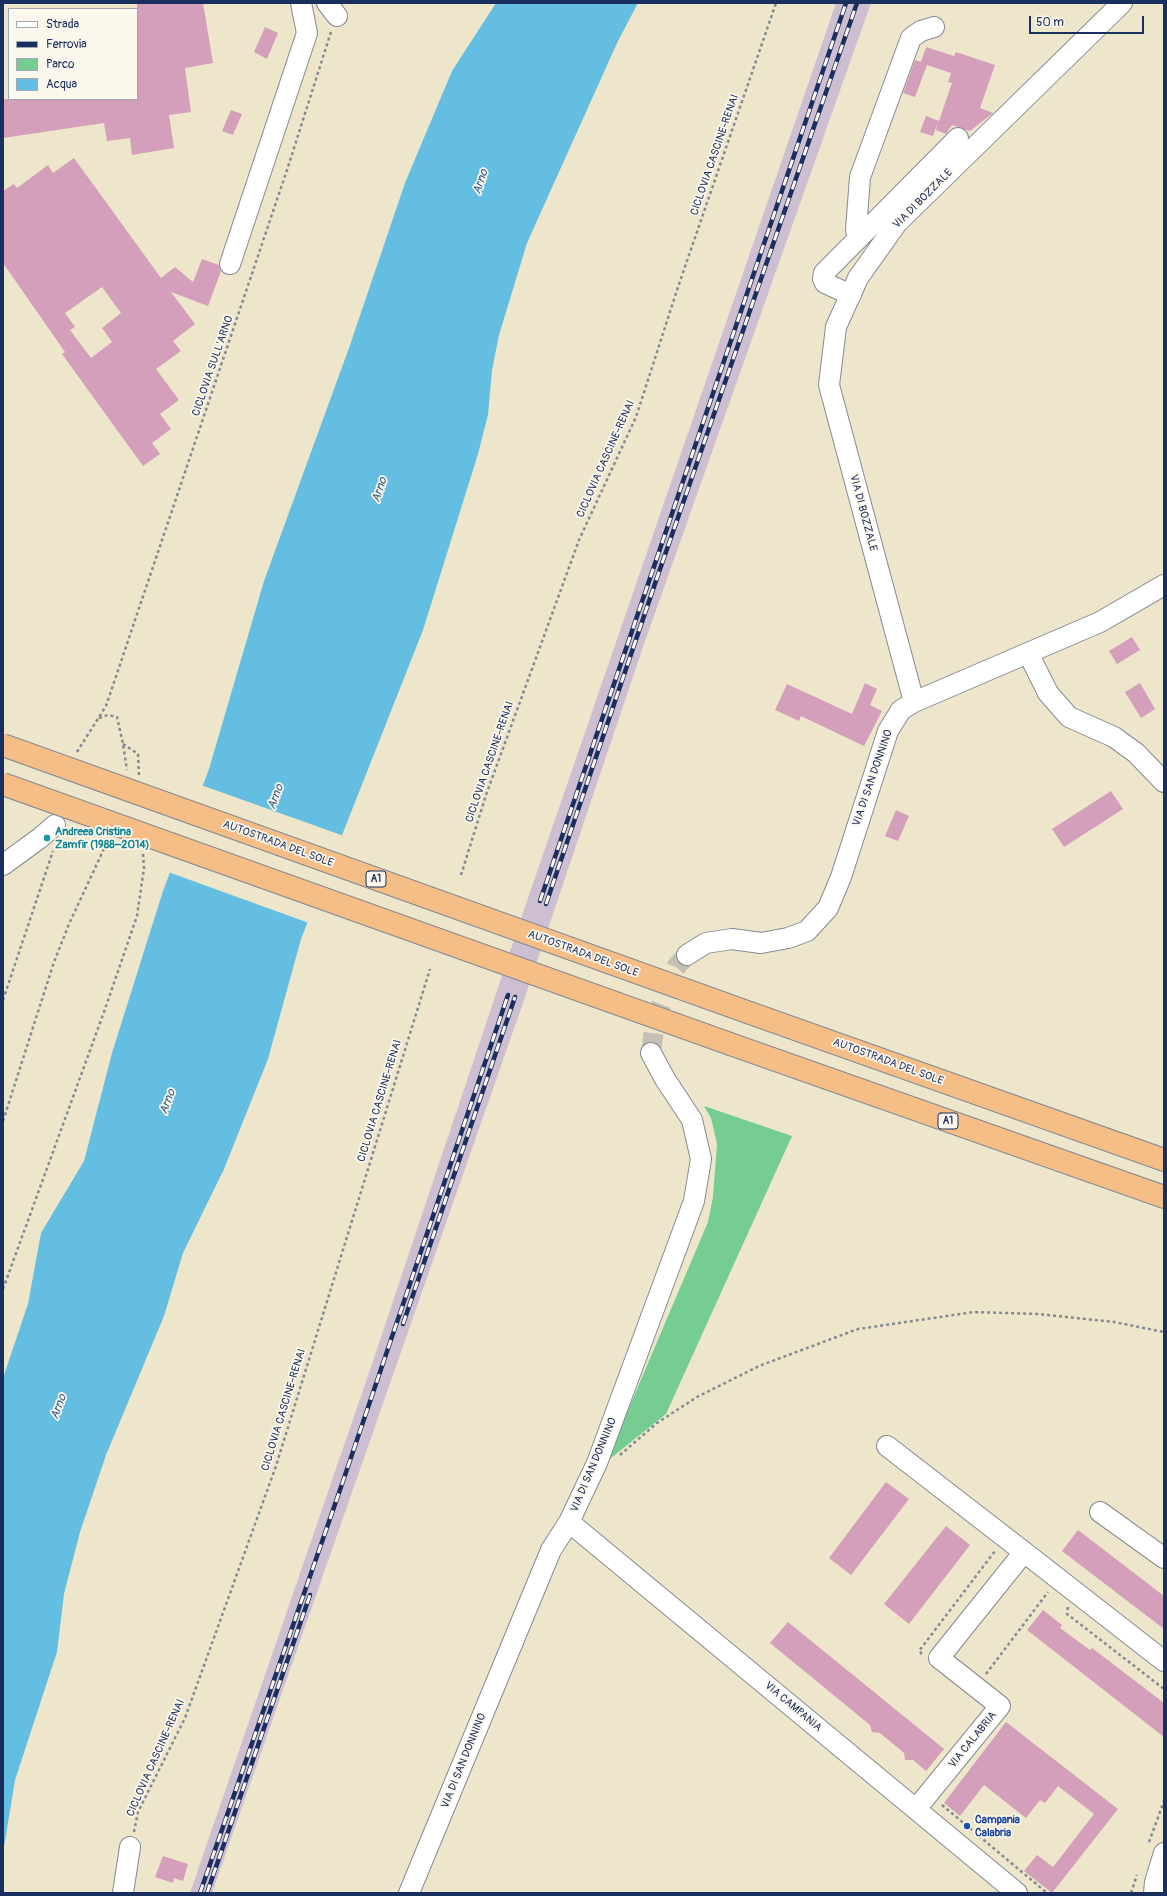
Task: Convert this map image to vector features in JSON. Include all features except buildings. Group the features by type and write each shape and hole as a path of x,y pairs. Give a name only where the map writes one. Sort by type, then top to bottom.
{"highway":[{"name":"AUTOSTRADA DEL SOLE","path":"3,745 1164,1160"},
{"name":"A1","path":"3,784 733,1045 1164,1197"}],"street":[{"path":"230,264 307,33 301,3"},
{"name":"VIA DI BOZZALE","path":"914,702 829,385 836,327 858,278 898,223 1122,3"},
{"path":"859,237 856,230 860,177 911,38 921,31 934,27"},
{"path":"851,295 830,287 825,283 823,279 824,273 958,138"},
{"name":"VIA DI SAN DONNINO","path":"687,955 706,943 732,939 761,942 788,938 807,931 828,908 840,877 888,731 901,710 914,702 1100,622 1164,585"},
{"path":"1028,653 1048,693 1069,717 1114,737 1136,753 1164,782"},
{"path":"3,865 55,825"},
{"name":"VIA DI SAN DONNINO","path":"409,1893 551,1550 569,1522 597,1463 694,1201 701,1159 692,1120 665,1079 651,1053"},
{"path":"886,1446 1164,1661"},
{"path":"1100,1512 1164,1558"},
{"name":"VIA CAMPANIA","path":"569,1522 1017,1893"},
{"name":"VIA CALABRIA","path":"916,1809 1000,1706 939,1658 1024,1552"},
{"path":"123,1893 130,1847"},
{"path":"1157,1886 1164,1853"}],"path":[{"name":"CICLOVIA CASCINE-RENAI","path":"461,874 486,795 579,540 636,417 678,284 776,3"},
{"name":"CICLOVIA SULL'ARNO","path":"123,744 116,717 108,715 98,718 106,706 287,170 332,9"},
{"path":"123,744 127,772"},
{"path":"123,744 138,754 139,777"},
{"path":"3,1121 54,962 69,924 105,848 110,834"},
{"path":"3,1290 104,1012 134,923 144,868 143,853"},
{"name":"CICLOVIA CASCINE-RENAI","path":"130,1847 138,1812 185,1718 276,1466 430,969"},
{"path":"617,1457 657,1424 696,1397 759,1366 858,1329 974,1312 1038,1314 1114,1322 1164,1332"},
{"path":"1069,1600 1067,1614 1164,1689"},
{"path":"937,1801 1047,1893"}],"shaded area":[{"path":"836,3 871,3 644,644 524,1000 212,1893 190,1893 372,1364 528,898"}],"green space":[{"path":"704,1106 792,1136 666,1414 606,1462 708,1222 713,1197 717,1144 711,1118"}],"water":[{"name":"Arno","path":"496,3 638,3 618,41 527,243 499,335 492,370 488,415 478,454 423,630 301,939 268,1059 224,1169 183,1253 164,1316 106,1455 80,1532 64,1594 57,1652 15,1780 3,1853 3,1378 28,1304 41,1233 84,1161 112,1053 163,891 209,769 264,581 349,348 405,183 452,71"}],"pier":[{"path":"201,785 344,836 309,923 168,872"}],"tunnel":[{"path":"651,1053 655,1021 676,967 687,955"}],"railway":[{"path":"540,901 846,3"},
{"path":"546,904 659,572 857,3"},
{"path":"200,1893 341,1487 508,995"},
{"path":"403,1324 515,997"},
{"path":"207,1893 310,1595"}],"place":[{"name":"Andreea Cristina Zamfir (1988–2014)","path":"47,838"},
{"name":"Campania Calabria","path":"967,1826"}]}
